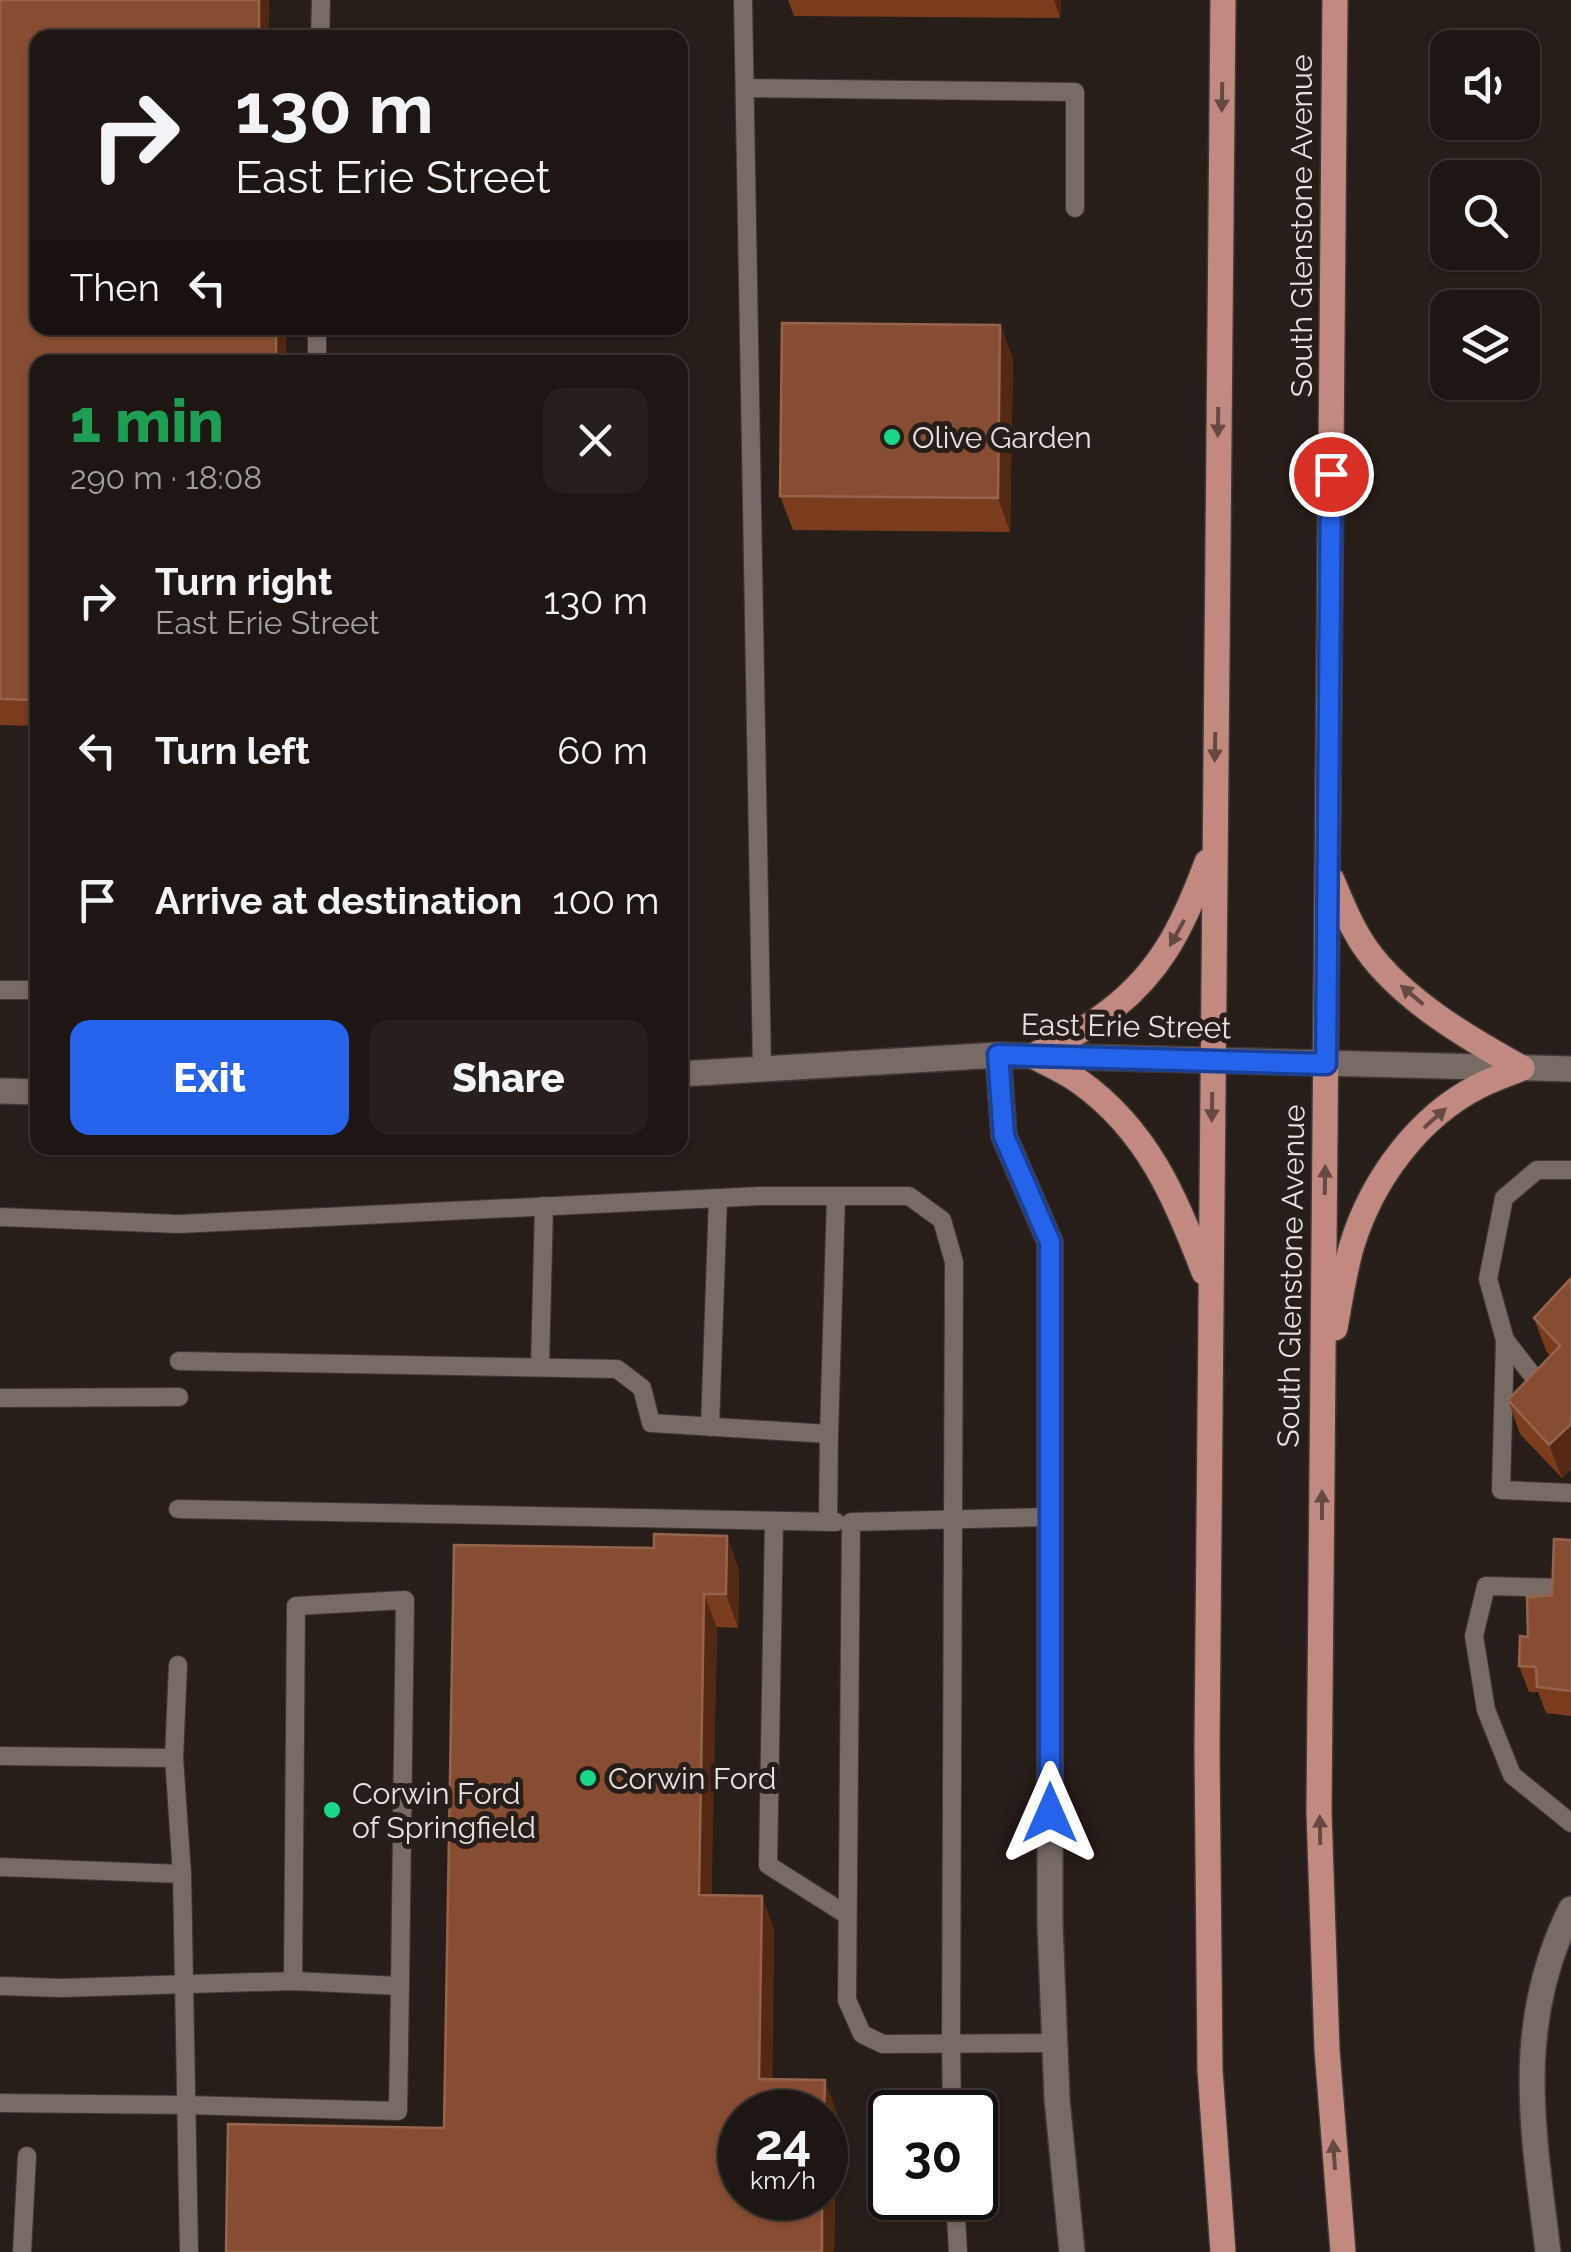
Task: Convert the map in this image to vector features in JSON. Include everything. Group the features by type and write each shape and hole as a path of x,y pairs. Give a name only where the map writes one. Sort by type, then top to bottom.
{"main road":[{"path":"1223,0 1207,1747 1210,2070 1223,2252"},
{"name":"South Glenstone Avenue","path":"1335,0 1319,1812 1328,2070 1344,2252"},
{"path":"1033,1056 1098,1020 1152,971 1176,938 1214,843"},
{"path":"1328,868 1348,917 1368,952 1429,1010 1464,1036 1522,1068"},
{"path":"1033,1056 1079,1080 1134,1134 1160,1169 1176,1200 1210,1288"},
{"path":"1322,1396 1352,1246 1366,1207 1386,1172 1446,1107 1478,1086 1522,1068"}],"street":[{"name":"East Erie Street","path":"688,1074 998,1055 1571,1069"},
{"path":"998,1055 1004,1136 1050,1242 1050,1924 1057,2099 1072,2252"},
{"path":"0,1091 30,1092"},
{"path":"1548,2252 1532,2095 1533,2030 1546,1968 1571,1909"}],"lane":[{"path":"320,30 321,0"},
{"path":"744,0 762,1069"},
{"path":"745,88 1075,92 1075,208"},
{"path":"0,990 30,990"},
{"path":"1571,1170 1536,1170 1504,1198 1488,1279 1505,1340 1501,1490 1571,1493"},
{"path":"828,1522 836,1196"},
{"path":"0,1217 180,1224 718,1198 909,1196 942,1220 954,1262 951,2090"},
{"path":"710,1427 718,1198"},
{"path":"540,1368 544,1206"},
{"path":"1505,1340 1571,1425"},
{"path":"179,1361 616,1370 642,1388 652,1424 828,1434"},
{"path":"0,1398 179,1398"},
{"path":"178,1509 828,1522 1050,1516"},
{"path":"774,1521 768,1866 847,1915"},
{"path":"851,1522 847,2000 862,2034 883,2044 1054,2043"},
{"path":"1571,1588 1486,1586 1474,1636 1486,1710 1512,1775 1571,1823"},
{"path":"0,2103 398,2112 404,1600 296,1606 293,1981"},
{"path":"178,1665 174,1758 182,1874 188,2252"},
{"path":"0,1756 174,1758"},
{"path":"0,1867 182,1874"},
{"path":"0,1986 184,1986 293,1981 400,1986"},
{"path":"22,2252 27,2156"},
{"path":"956,2220 958,2252"}],"building":[{"path":"0,0 259,0 259,30 30,30 30,335 276,335 276,355 30,355 30,700 0,699"},
{"path":"782,323 1000,325 998,498 780,496"},
{"path":"1571,1278 1571,1424 1549,1445 1508,1400 1560,1346 1534,1318"},
{"name":"Corwin Ford","path":"654,1534 727,1536 726,1594 704,1594 699,1895 762,1896 759,2079 825,2080 825,2090 718,2090 718,2220 822,2220 822,2252 226,2252 228,2124 444,2128 454,1545 654,1548"},
{"path":"1554,1539 1571,1540 1571,1691 1537,1687 1536,1667 1519,1666 1520,1636 1528,1637 1527,1597 1552,1595"}],"place":[{"name":"Olive Garden","path":"892,437"},
{"name":"Corwin Ford","path":"588,1778"},
{"name":"Corwin Ford of Springfield","path":"332,1810"}],"route":[{"path":"1050,1813 1050,1242 1004,1136 998,1055 1326,1064 1331,474"}]}
